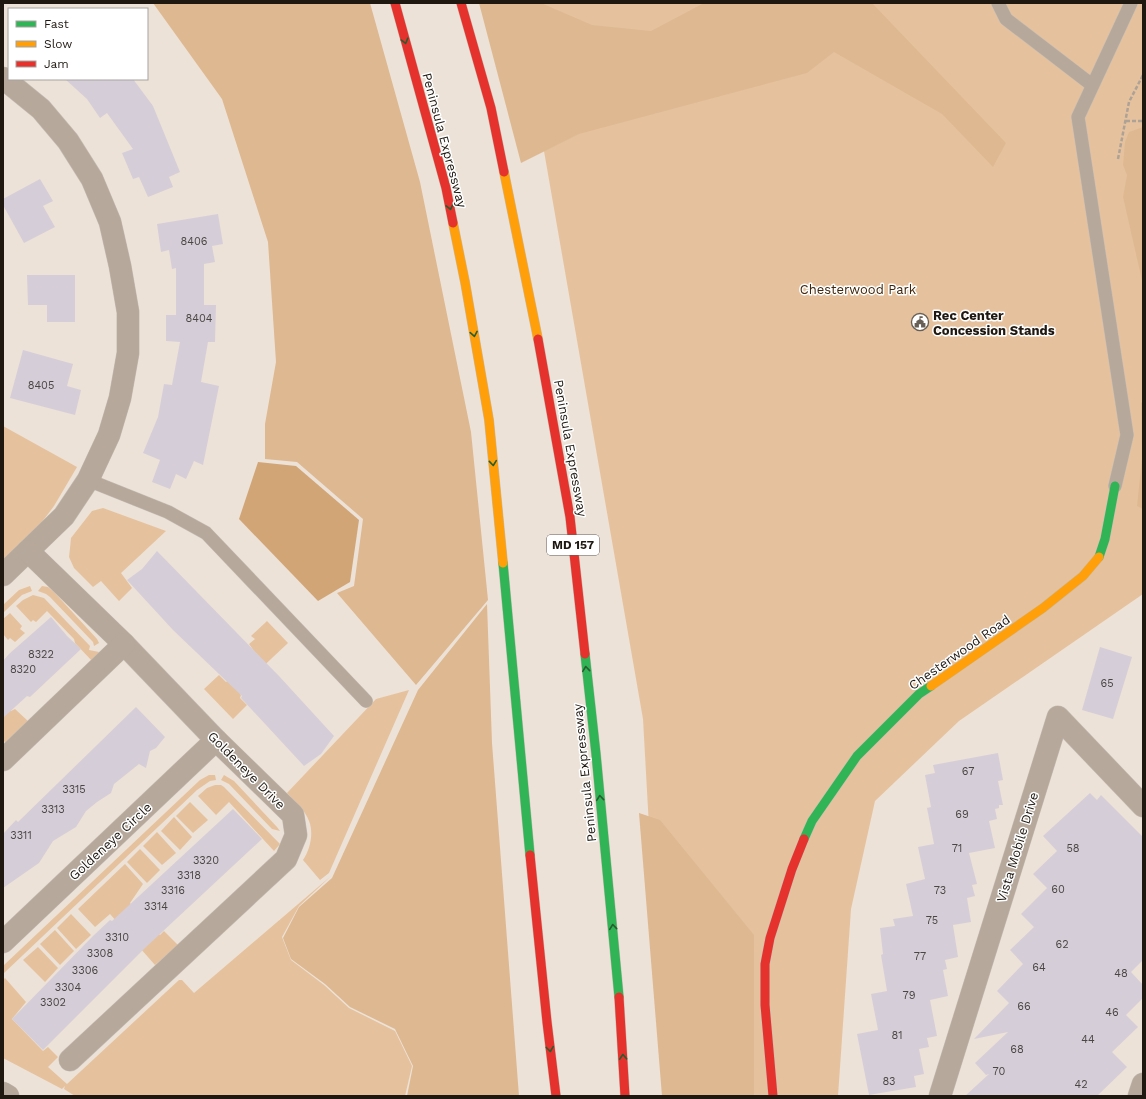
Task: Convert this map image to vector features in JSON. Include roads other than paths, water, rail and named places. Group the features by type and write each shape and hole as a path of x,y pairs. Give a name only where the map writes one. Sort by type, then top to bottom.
{"main road":[{"name":"Peninsula Expressway","path":"395,3 446,188 466,282 489,420 516,692 546,1022 556,1096"},
{"name":"Peninsula Expressway","path":"461,3 491,108 542,357 570,517 595,746 619,996 625,1096"},
{"name":"Chesterwood Road","path":"772,1096 765,1005 765,964 770,938 792,870 812,821 857,756 919,694 1043,608 1083,576 1098,559 1105,539 1115,486"}],"street":[{"path":"3,78 41,109 68,141 92,179 110,222 128,312 128,353 120,398 109,435 88,480 64,516 3,575"},
{"name":"Goldeneye Drive","path":"28,551 124,644 216,740 293,815 296,835 286,859 70,1060"},
{"path":"3,760 124,644"},
{"name":"Vista Mobile Drive","path":"940,1096 1058,717 1143,806"},
{"name":"Goldeneye Circle","path":"3,942 216,740"},
{"path":"1139,1096 1143,1084"},
{"path":"3,1093 8,1096"}],"lane":[{"path":"998,3 1006,19 1092,85"},
{"path":"1115,486 1127,435 1078,116 1131,3"},
{"path":"88,480 168,512 206,533 366,701"}],"place":[{"name":"Rec Center Concession Stands","path":"920,322"}],"park label":[{"name":"Chesterwood Park","path":"858,289"}]}
